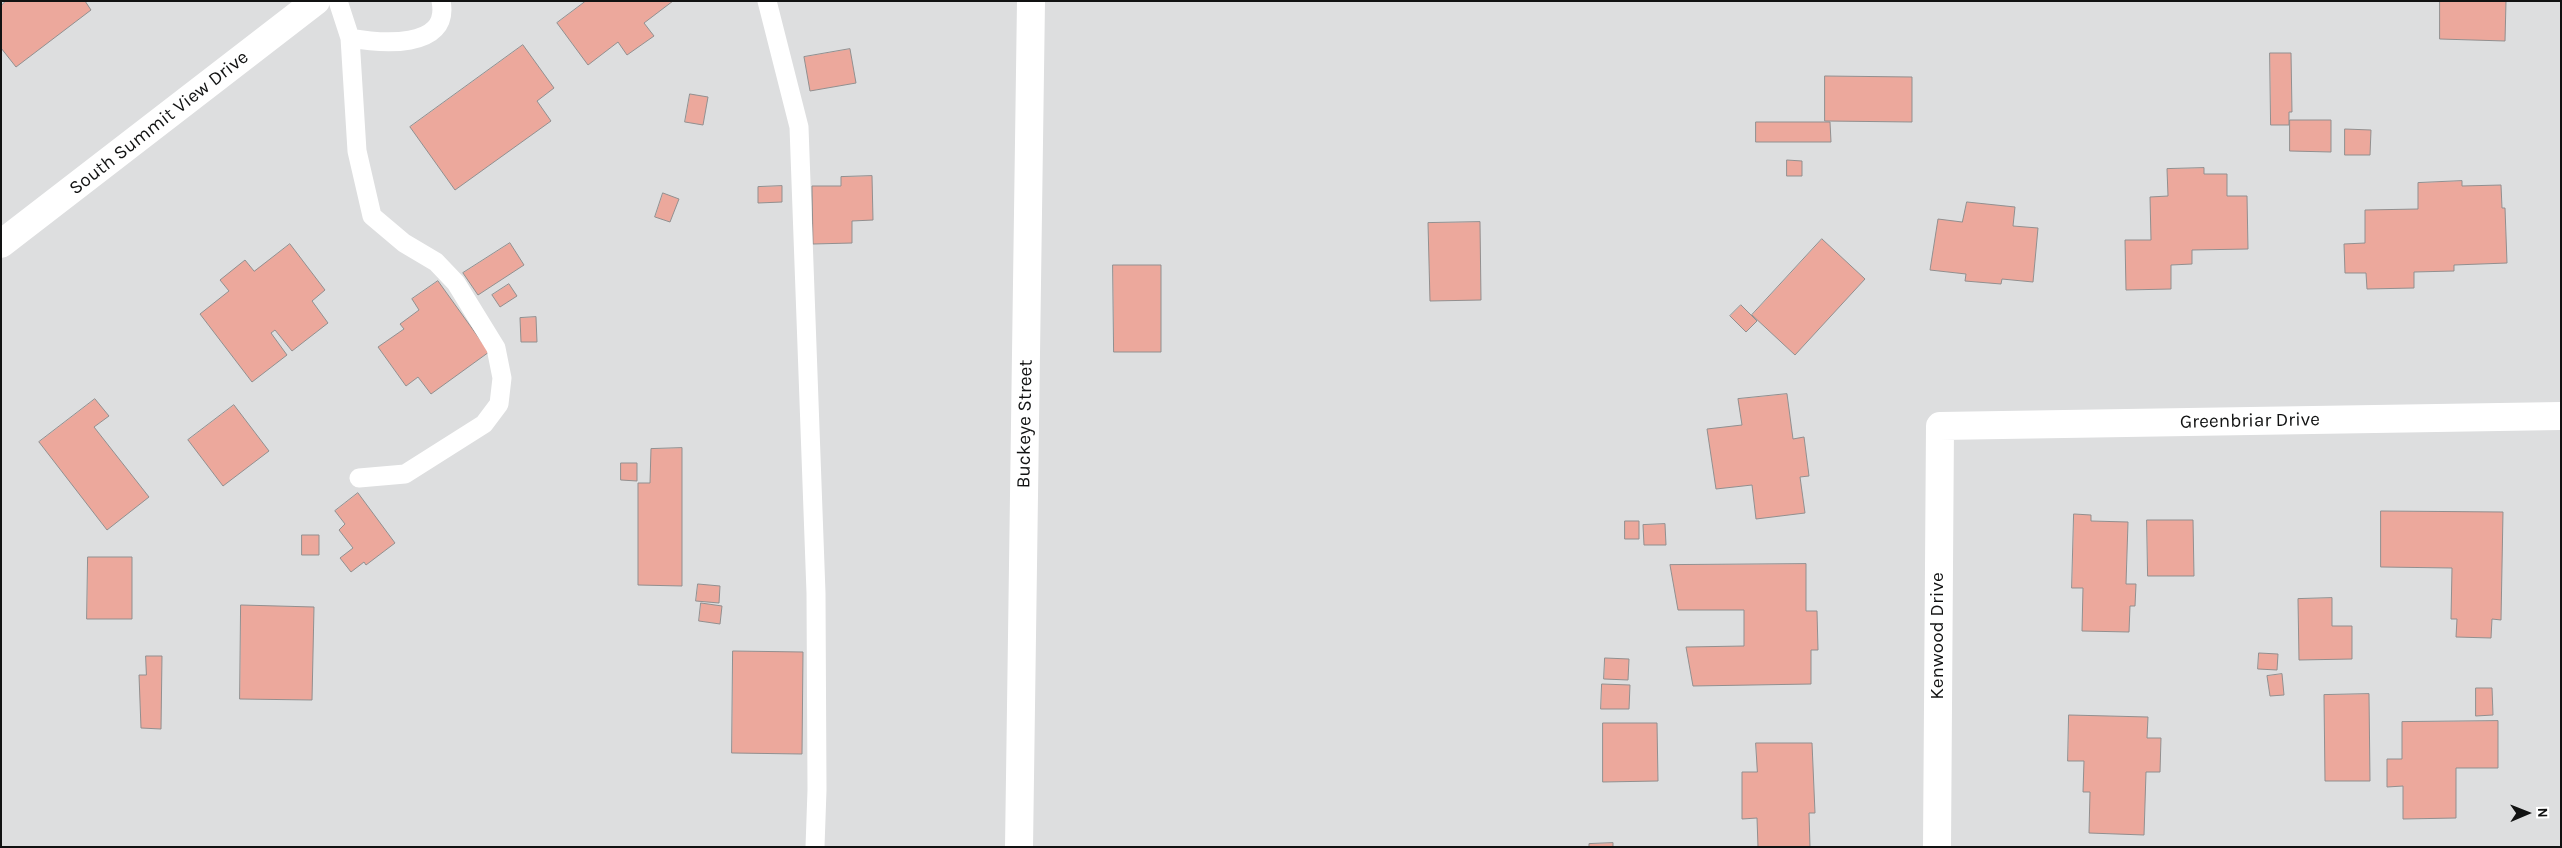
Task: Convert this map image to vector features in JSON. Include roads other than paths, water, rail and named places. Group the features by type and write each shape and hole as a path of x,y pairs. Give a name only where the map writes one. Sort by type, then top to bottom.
{"street":[{"name":"South Summit View Drive","path":"1,244 316,1"},
{"name":"Buckeye Street","path":"1019,847 1031,1"},
{"name":"Greenbriar Drive","path":"1940,426 2561,416"},
{"name":"Kenwood Drive","path":"1937,847 1940,426"}],"lane":[{"path":"338,1 350,38 357,152 372,216 404,242 436,262 456,283 496,348 502,378 499,404 484,424 405,474 359,478"},
{"path":"350,38 391,43 412,40 429,33 439,24 443,9 441,1"},
{"path":"767,1 799,127 816,593 817,790 815,847"}]}
